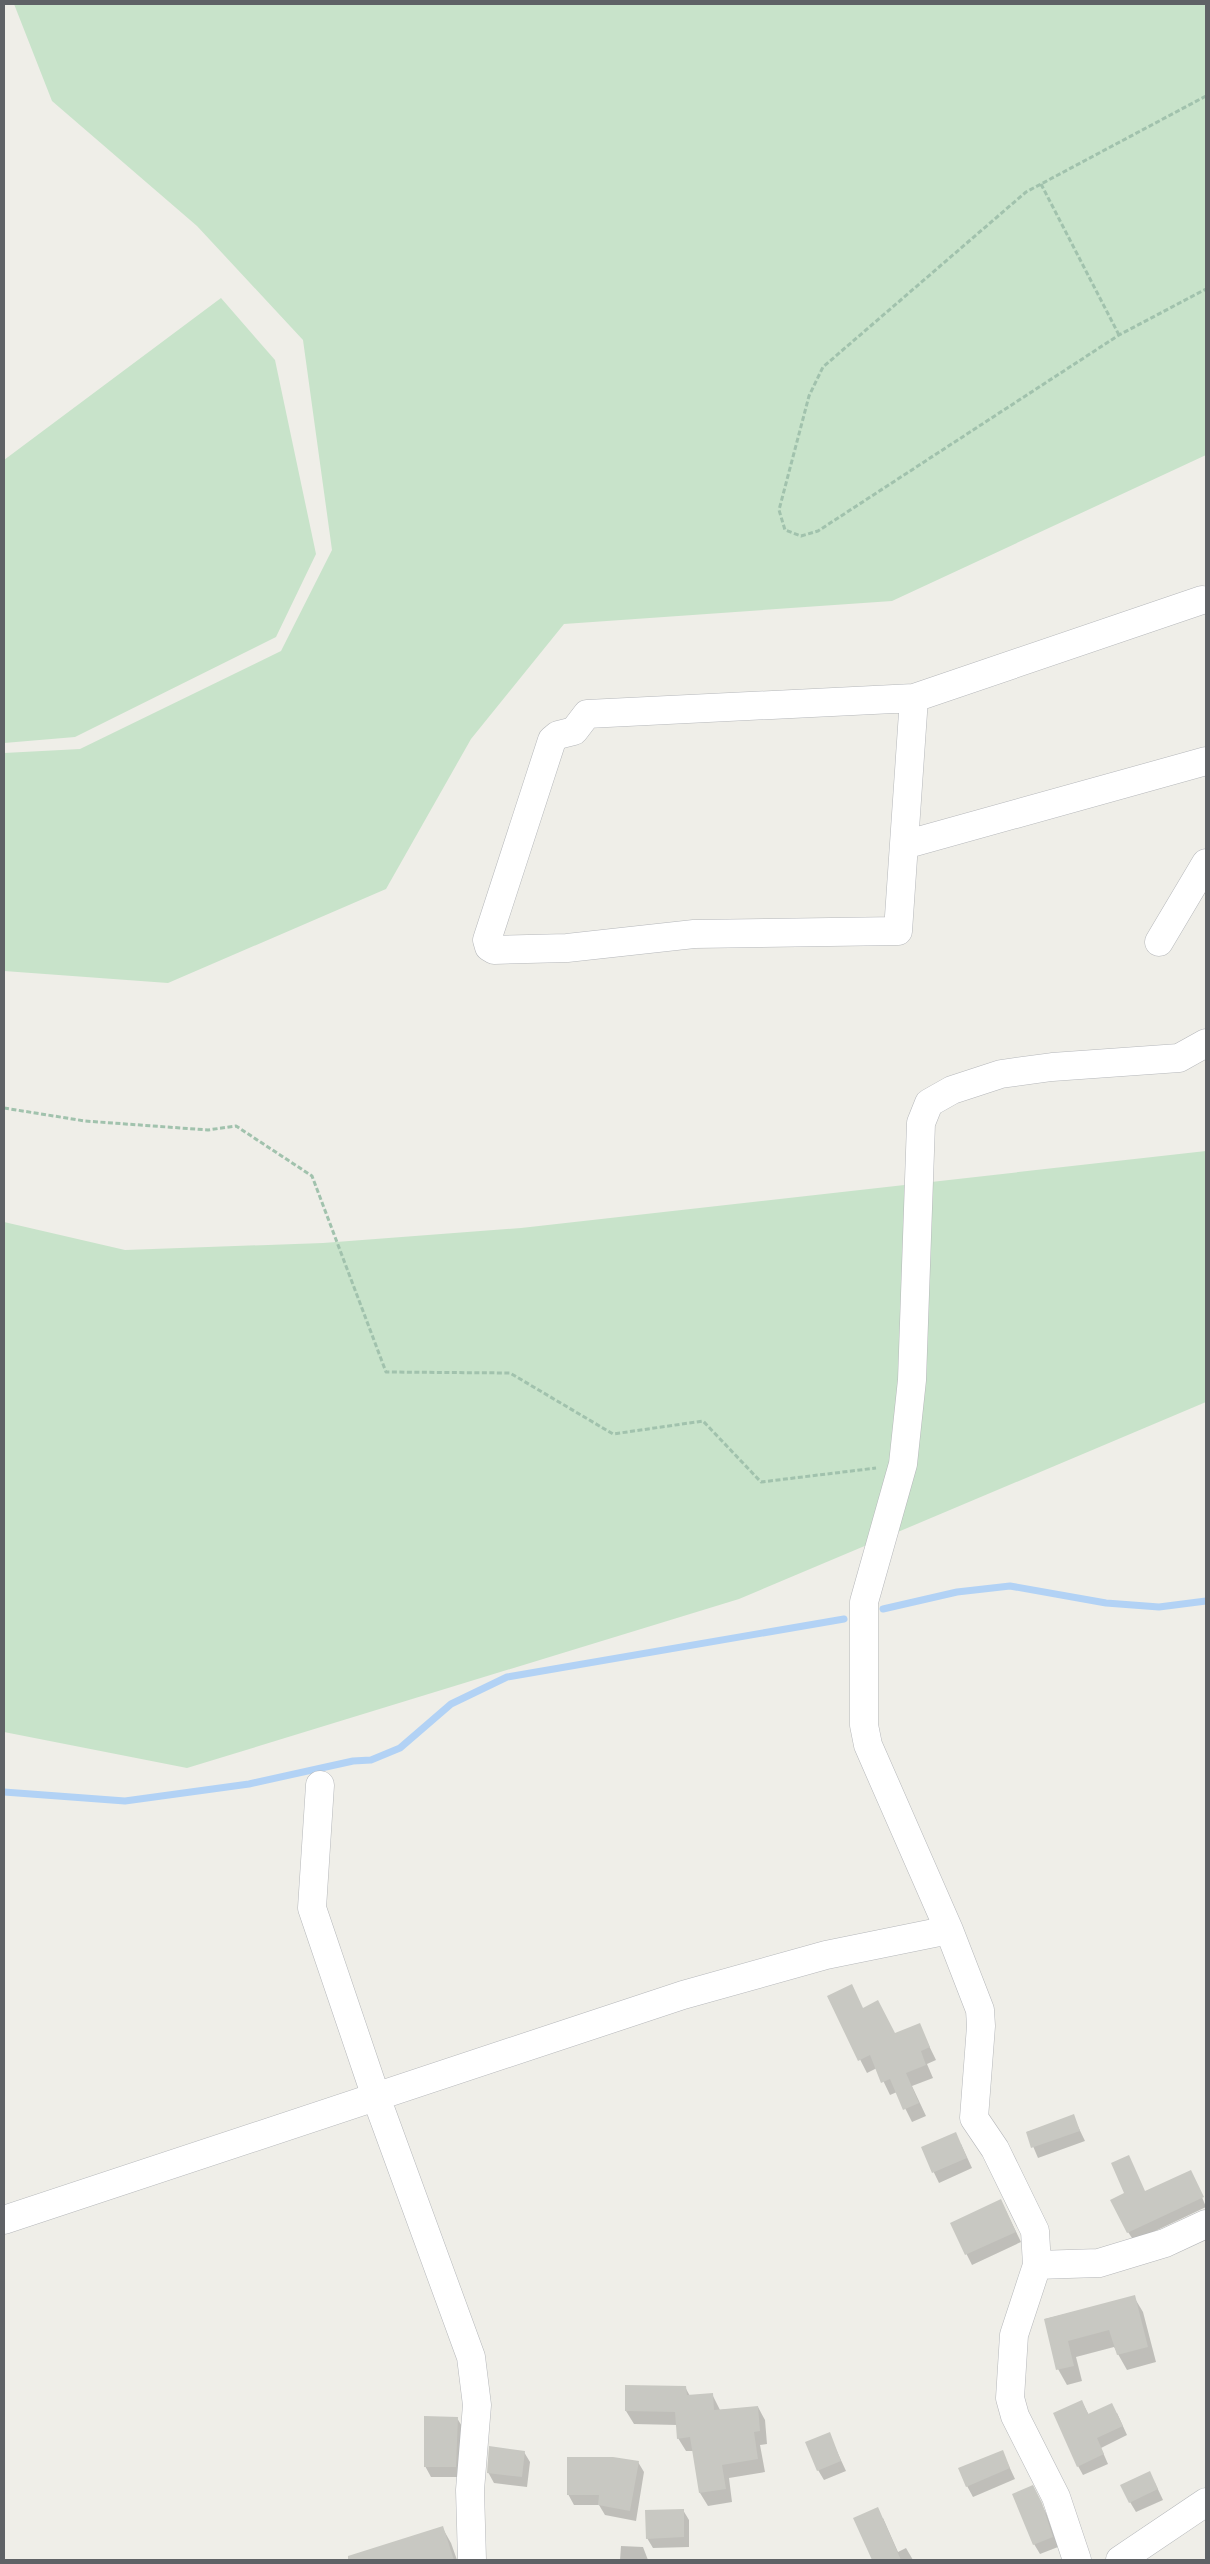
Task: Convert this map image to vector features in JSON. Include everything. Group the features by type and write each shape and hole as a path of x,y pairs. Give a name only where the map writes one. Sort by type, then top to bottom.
{"street":[{"path":"914,698 898,931 694,934 567,948 494,950 489,947 487,940 552,740 574,731 587,714 914,698 1205,603"},
{"path":"904,845 1206,761"},
{"path":"1159,942 1206,863"},
{"path":"1077,2560 1056,2497 1015,2416 1010,2398 1014,2335 1037,2265 1035,2231 995,2149 974,2118 981,2026 980,2010 949,1930 868,1745 864,1725 864,1602 903,1464 912,1380 921,1123 928,1103 952,1090 1001,1074 1052,1067 1179,1058 1206,1043"},
{"path":"320,1785 312,1908 376,2097 471,2357 477,2405 470,2490 472,2560"},
{"path":"4,2220 683,1995 826,1955 949,1930"},
{"path":"1037,2265 1069,2266 1099,2263 1165,2243 1206,2224"},
{"path":"1120,2560 1206,2502"}],"path":[{"path":"1206,96 1026,192 823,367 808,396 779,510 785,530 801,536 818,531 1119,335 1206,289"},
{"path":"1041,184 1119,335"},
{"path":"4,1108 95,1122 208,1130 236,1126 312,1176 386,1372 510,1372 613,1434 703,1421 761,1482 903,1464"}],"green space":[{"path":"14,4 1206,4 1206,455 892,601 564,624 471,739 386,889 168,983 4,971 4,753 80,749 281,651 332,550 303,340 197,226 52,101"},
{"path":"221,298 275,360 316,554 276,637 75,737 4,743 4,460"},
{"path":"1206,1151 1206,1402 739,1599 187,1768 4,1732 4,1222 125,1250 323,1243 521,1228"}],"building":[{"path":"852,1984 863,2008 878,2000 895,2033 920,2023 930,2047 921,2051 926,2065 906,2073 919,2103 903,2110 890,2079 881,2083 870,2055 858,2061 827,1996"},
{"path":"1074,2114 1080,2131 1031,2148 1026,2132"},
{"path":"956,2132 967,2158 932,2173 921,2147"},
{"path":"1129,2155 1145,2191 1191,2170 1204,2197 1127,2233 1110,2200 1124,2193 1111,2163"},
{"path":"1001,2199 1016,2232 965,2255 950,2223"},
{"path":"1135,2295 1148,2347 1117,2355 1109,2330 1068,2341 1074,2366 1056,2370 1044,2319"},
{"path":"625,2385 686,2386 687,2395 713,2393 714,2410 758,2406 760,2431 754,2432 758,2459 722,2465 726,2489 699,2493 690,2437 677,2439 675,2412 625,2411"},
{"path":"1082,2400 1088,2414 1112,2403 1123,2426 1097,2438 1104,2454 1077,2467 1053,2413"},
{"path":"424,2416 458,2417 456,2467 424,2467"},
{"path":"830,2432 841,2461 817,2471 805,2442"},
{"path":"489,2446 525,2451 522,2477 487,2473"},
{"path":"1003,2450 1010,2468 966,2487 958,2468"},
{"path":"567,2457 613,2457 639,2461 630,2511 598,2505 599,2495 567,2495"},
{"path":"1150,2471 1158,2489 1129,2503 1120,2485"},
{"path":"1033,2485 1042,2503 1053,2537 1033,2545 1012,2494"},
{"path":"878,2507 901,2560 872,2560 853,2518"},
{"path":"684,2509 684,2537 646,2539 645,2510"},
{"path":"443,2526 454,2560 348,2560 348,2556"}],"waterway":[{"path":"883,1609 957,1592 1010,1586 1106,1603 1159,1607 1206,1601"},
{"path":"4,1792 125,1801 249,1784 353,1761 371,1760 400,1748 451,1704 507,1677 844,1619"}]}
